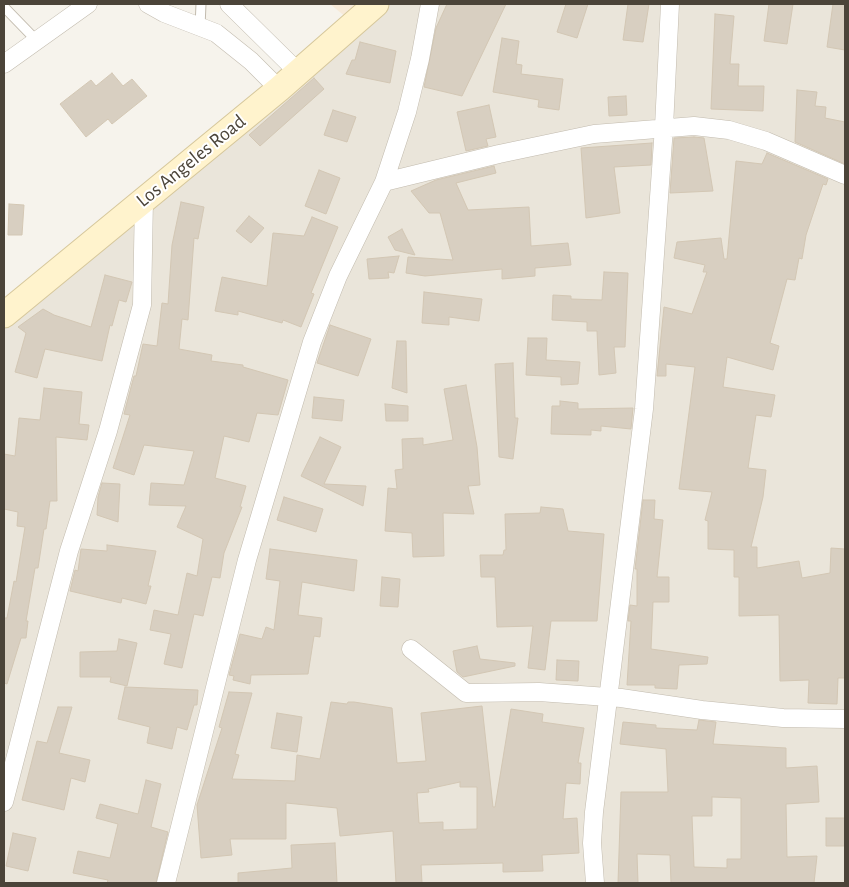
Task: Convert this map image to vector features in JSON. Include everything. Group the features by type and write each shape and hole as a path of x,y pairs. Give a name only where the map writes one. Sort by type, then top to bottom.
{"main road":[{"name":"Los Angeles Road","path":"4,315 278,89 376,4"}],"street":[{"path":"4,64 88,4"},
{"path":"148,4 164,13 216,33 251,60 278,89"},
{"path":"229,4 298,72"},
{"path":"166,883 247,560 312,342 338,276 384,182 407,112 420,59 430,4"},
{"path":"595,883 592,844 594,812 644,408 664,127 670,4"},
{"path":"384,182 560,140 594,134 694,126 729,130 766,141 845,175"},
{"path":"4,802 70,551 108,431 142,305 144,199"},
{"path":"411,649 466,693 539,692 783,718 845,719"}],"lane":[{"path":"200,26 201,4"},
{"path":"4,7 37,41"}],"shaded area":[{"path":"330,4 363,4 347,18"},
{"path":"363,4 845,4 845,883 4,883 4,304"}],"building":[{"path":"447,4 506,4 462,96 424,87 436,28"},
{"path":"566,4 588,4 577,38 557,32"},
{"path":"628,4 649,4 643,42 623,40"},
{"path":"769,4 793,4 787,44 764,41"},
{"path":"833,4 845,4 845,50 827,47"},
{"path":"715,14 734,16 730,64 739,64 738,86 764,86 763,111 711,109"},
{"path":"502,38 519,41 516,64 522,65 521,74 563,79 559,110 538,107 539,100 493,92"},
{"path":"360,42 396,51 390,83 346,74 352,60 355,60"},
{"path":"112,73 123,86 132,79 147,96 112,124 108,119 86,137 60,104 91,80 96,86"},
{"path":"314,78 324,89 260,146 249,135"},
{"path":"797,90 817,92 815,106 826,107 825,118 845,122 845,164 795,142"},
{"path":"626,96 627,115 609,116 608,97"},
{"path":"489,105 496,137 486,139 488,146 466,151 457,112"},
{"path":"333,110 356,117 347,142 324,135"},
{"path":"674,138 704,138 713,191 670,193"},
{"path":"652,143 651,165 614,167 620,213 586,218 581,148"},
{"path":"767,153 828,179 826,185 823,184 806,235 802,259 799,258 795,280 787,279 770,343 779,346 773,370 727,357 723,387 775,395 771,417 756,415 748,468 766,470 763,497 751,547 757,547 757,568 799,561 802,578 830,573 831,548 845,549 845,678 838,678 837,704 808,703 809,680 780,681 779,615 739,616 739,577 734,577 734,550 708,549 708,521 705,520 712,492 679,489 695,367 666,364 666,376 657,376 664,307 692,314 707,272 703,272 705,265 674,258 677,242 721,238 724,259 727,259 736,161 762,164"},
{"path":"494,166 496,173 456,183 468,210 529,207 531,246 568,243 571,265 535,268 535,276 502,279 502,269 425,276 406,273 408,257 453,260 440,213 429,213 411,191 436,180"},
{"path":"319,170 340,178 326,214 305,206"},
{"path":"181,202 204,207 198,239 194,238 188,320 182,319 179,349 212,355 211,361 243,365 243,367 288,380 278,415 257,413 249,442 224,436 215,478 246,486 240,507 242,507 224,553 220,578 212,577 203,616 194,614 182,668 164,664 171,634 150,630 154,610 178,615 187,573 197,576 203,539 177,527 186,506 149,505 151,483 184,485 194,451 144,445 134,475 113,468 130,415 124,414 134,376 136,376 143,344 157,346 162,303 168,304 172,245"},
{"path":"9,204 24,205 22,235 8,235"},
{"path":"249,216 264,228 251,243 236,231"},
{"path":"312,217 338,227 311,293 314,294 301,327 283,320 282,323 238,311 238,315 215,311 222,277 267,286 273,233 304,236"},
{"path":"402,229 415,255 395,250 388,237"},
{"path":"399,256 394,273 388,272 389,278 369,279 367,259"},
{"path":"604,272 628,273 625,347 614,347 616,373 599,375 597,331 587,331 587,322 552,320 553,295 571,296 571,299 602,300"},
{"path":"105,275 132,282 126,302 119,300 112,326 110,325 102,361 45,349 37,378 15,372 26,333 18,327 43,309 54,315 91,327"},
{"path":"424,292 482,299 479,321 449,317 449,325 422,323"},
{"path":"330,325 371,339 358,376 317,363"},
{"path":"528,338 547,338 546,360 580,362 578,384 561,385 561,377 526,375"},
{"path":"397,341 406,341 407,393 392,388"},
{"path":"513,363 515,418 518,418 513,459 499,457 495,364"},
{"path":"466,385 477,447 480,485 468,486 474,514 443,513 444,556 413,557 412,533 385,531 388,488 397,489 395,470 403,469 402,439 423,438 423,445 453,440 444,389"},
{"path":"44,388 82,392 79,424 89,425 87,440 56,437 57,501 50,501 38,568 35,568 26,621 28,621 26,638 21,638 7,684 4,683 4,618 7,618 14,581 16,582 25,527 17,526 18,512 4,509 4,454 15,456 19,418 40,420"},
{"path":"314,397 344,400 342,421 312,418"},
{"path":"560,401 578,403 578,409 633,408 631,429 601,426 601,431 591,430 591,435 551,434 552,406 560,406"},
{"path":"385,404 408,406 408,421 386,421"},
{"path":"320,437 341,447 324,484 366,486 363,506 301,476"},
{"path":"102,483 120,484 118,522 97,515 98,497"},
{"path":"284,497 323,509 316,532 277,520"},
{"path":"643,500 655,500 654,519 663,520 657,577 669,577 669,602 653,602 651,649 708,657 707,664 679,665 677,689 655,688 655,685 627,685 631,621 628,621 630,605 637,606 637,569 635,569"},
{"path":"541,507 563,509 568,531 604,534 597,621 551,621 545,670 528,668 533,626 497,627 495,577 481,577 480,555 503,555 504,550 506,550 505,514 540,513"},
{"path":"107,545 156,551 148,586 151,586 146,604 122,598 121,603 70,591 75,570 78,571 81,549 107,551"},
{"path":"270,549 357,560 354,591 302,582 298,615 322,618 320,637 314,636 308,674 251,675 250,684 233,680 234,676 229,675 240,634 262,639 266,627 274,630 280,581 266,579"},
{"path":"382,577 400,579 398,607 380,606"},
{"path":"119,639 137,643 127,686 110,682 111,677 80,677 80,652 117,651"},
{"path":"477,646 480,659 515,663 515,666 463,677 457,672 453,651"},
{"path":"557,660 579,661 578,681 556,680"},
{"path":"125,687 198,690 197,705 194,705 187,730 177,727 172,749 147,743 150,727 118,719"},
{"path":"229,692 252,693 235,754 239,755 232,779 295,781 297,755 320,759 331,702 347,704 348,702 354,702 392,708 397,763 426,761 421,713 482,706 493,807 495,807 511,709 543,714 542,722 584,728 578,763 581,763 580,784 566,783 563,819 577,818 579,853 542,855 543,871 503,872 503,863 421,865 422,883 396,883 393,831 340,836 337,808 286,803 286,839 230,839 232,855 201,858 197,805 222,728 219,727","holes":["460,782 460,787 477,787 477,829 443,830 443,822 419,823 417,793 429,792 428,789"]},
{"path":"58,707 72,707 59,753 90,760 85,782 71,778 64,810 22,800 37,741 47,743"},
{"path":"277,713 302,717 297,752 271,748"},
{"path":"699,720 716,722 713,744 786,748 786,768 817,766 819,802 786,804 787,857 817,856 814,883 671,883 670,855 637,854 638,883 618,883 621,792 668,792 666,749 620,744 623,722 656,725 656,728 697,730","holes":["712,797 741,798 741,859 727,859 727,868 694,867 692,816 712,816"]},
{"path":"146,780 161,784 151,827 168,832 156,883 107,883 108,880 73,873 78,851 110,858 118,824 96,818 100,804 138,814"},
{"path":"826,818 845,818 845,846 826,846"},
{"path":"13,833 36,838 28,871 6,866"},
{"path":"335,843 337,883 238,883 238,873 292,868 291,845"}]}
